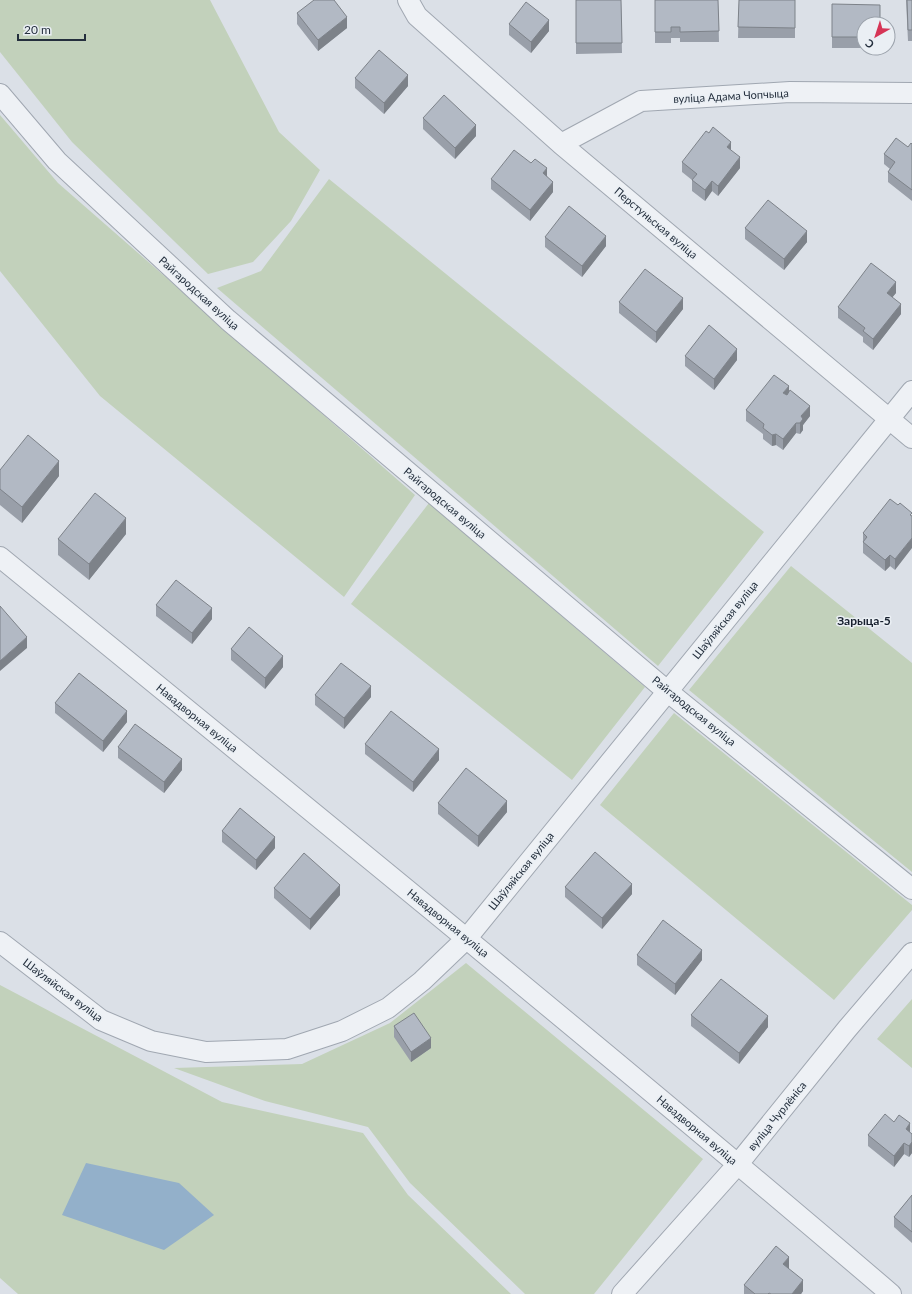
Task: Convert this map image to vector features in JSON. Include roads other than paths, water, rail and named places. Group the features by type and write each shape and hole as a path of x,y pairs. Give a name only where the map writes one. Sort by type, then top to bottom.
{"street":[{"name":"Перстуньская вуліца","path":"408,0 417,16 561,144 912,438"},
{"name":"вуліца Адама Чопчыца","path":"561,144 641,101 790,92 912,93"},
{"name":"Райгародская вуліца","path":"0,94 58,161 228,320 667,691 912,889"},
{"name":"Шаўляйская вуліца","path":"0,942 100,1020 151,1041 206,1052 287,1049 342,1031 388,1008 422,981 467,938 912,391"},
{"name":"Навадворная вуліца","path":"0,557 467,938 891,1294"},
{"name":"вуліца Чурлёніса","path":"622,1294 738,1164 847,1029 912,953"}],"water":[{"path":"86,1163 179,1183 214,1215 164,1250 62,1215"}],"district":[{"name":"Зарыца-5","path":"864,621"}]}
